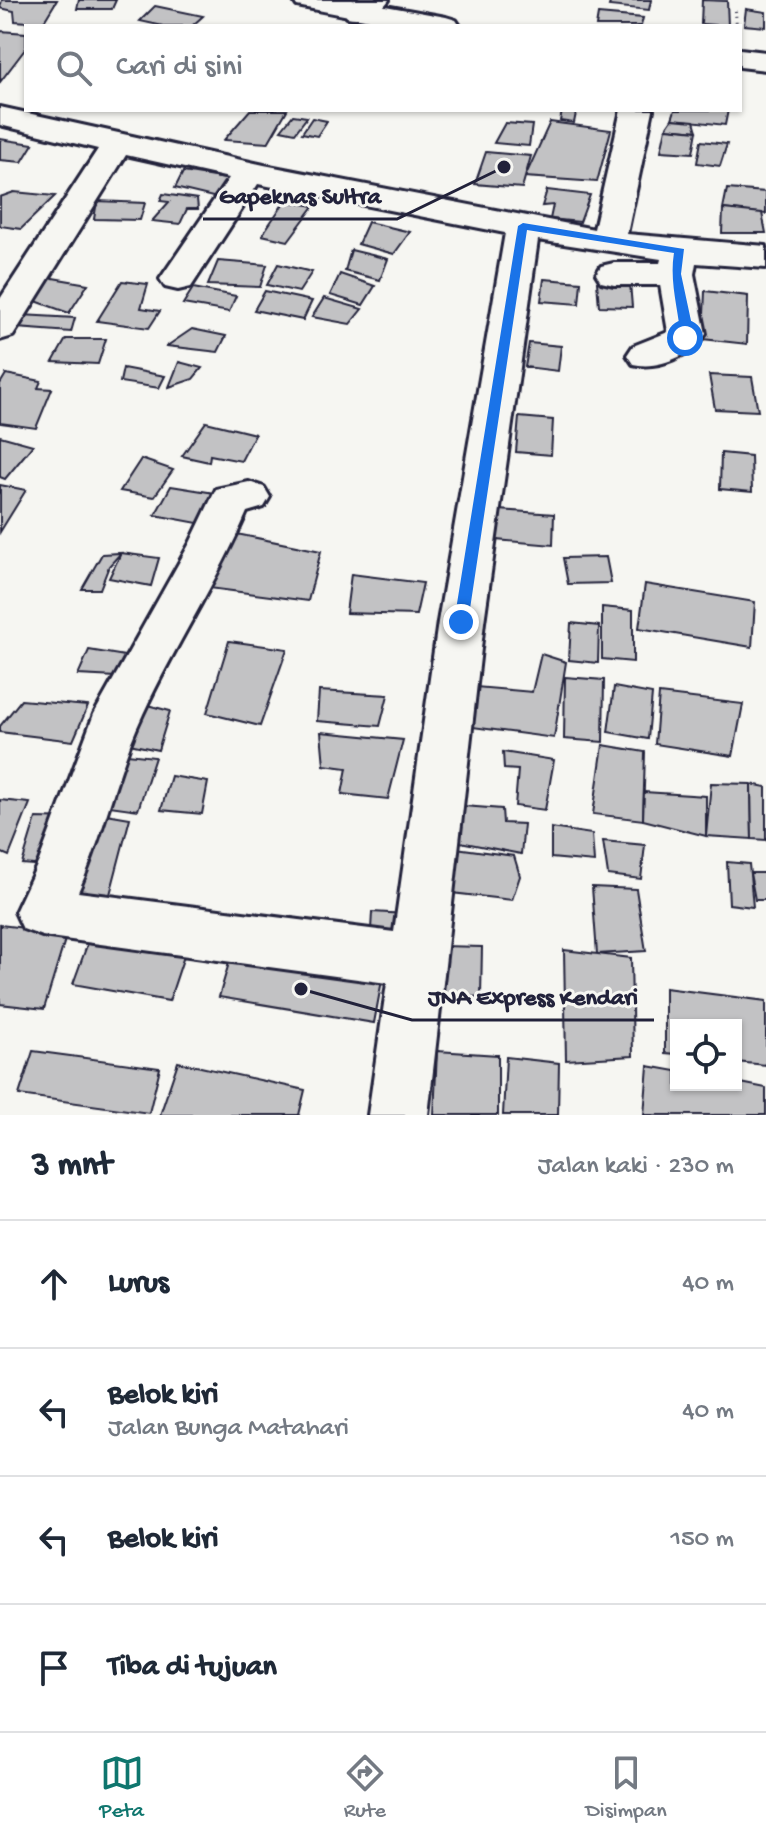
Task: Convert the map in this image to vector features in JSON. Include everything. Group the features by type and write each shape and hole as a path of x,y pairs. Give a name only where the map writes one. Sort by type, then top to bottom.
{"main road":[{"path":"307,0 366,6 438,24"},
{"path":"742,58 766,61"},
{"path":"611,257 637,112"},
{"path":"0,116 249,173 523,226 611,257 678,262 766,257"},
{"path":"0,328 116,145"},
{"path":"178,279 249,173"},
{"path":"398,1115 461,622 523,226"},
{"path":"646,355 679,342 687,334 678,262"},
{"path":"249,497 231,500 212,543 118,714 65,863 42,912 417,961"}],"path":[{"path":"735,11 736,24"}],"building":[{"path":"2,0 57,0 43,23 15,21 14,11 0,8"},
{"path":"79,0 116,0 112,9 77,9"},
{"path":"611,0 651,0 649,10 609,6"},
{"path":"702,0 727,1 728,24 701,24"},
{"path":"155,6 203,16 194,24 140,21"},
{"path":"746,9 766,12 766,27 744,25"},
{"path":"598,14 643,18 642,24 596,24"},
{"path":"0,31 24,33 24,51 0,82"},
{"path":"248,112 286,112 268,143 224,140"},
{"path":"562,112 576,113 574,123 560,121"},
{"path":"674,112 728,112 725,125 672,119"},
{"path":"293,115 307,117 295,133 281,130"},
{"path":"312,118 327,121 317,136 302,133"},
{"path":"672,119 694,121 697,131 666,128"},
{"path":"550,122 611,130 597,182 525,177"},
{"path":"505,123 532,125 529,146 494,143"},
{"path":"666,128 697,131 693,153 661,151"},
{"path":"0,139 33,144 22,162 0,160"},
{"path":"701,141 727,144 720,166 697,163"},
{"path":"486,152 531,156 522,188 475,184"},
{"path":"183,172 232,180 217,198 175,188"},
{"path":"727,189 766,192 766,214 723,209"},
{"path":"547,190 590,195 580,222 550,219 553,205 542,206"},
{"path":"14,192 55,196 21,229 0,226 0,197"},
{"path":"163,194 197,199 198,209 187,209 180,224 152,221 169,202 160,201"},
{"path":"97,201 145,203 140,220 94,219"},
{"path":"285,201 314,206 288,241 262,235"},
{"path":"723,209 762,213 766,233 722,233"},
{"path":"368,222 410,232 394,254 358,244"},
{"path":"351,250 388,259 380,280 345,271"},
{"path":"218,261 267,265 260,287 208,285"},
{"path":"278,264 312,272 299,292 267,285"},
{"path":"340,274 375,286 363,305 330,295"},
{"path":"41,276 88,284 69,313 27,298"},
{"path":"544,279 581,282 579,304 541,301"},
{"path":"122,281 148,284 141,308 160,311 149,328 97,321"},
{"path":"597,282 630,283 632,307 599,306"},
{"path":"193,288 236,296 229,312 183,304"},
{"path":"265,291 312,301 303,320 254,310"},
{"path":"705,291 748,296 747,344 703,339"},
{"path":"324,298 362,309 350,324 312,317"},
{"path":"21,315 75,318 71,332 17,328"},
{"path":"192,329 226,336 218,352 167,346"},
{"path":"66,339 106,339 98,364 53,362"},
{"path":"529,343 561,346 558,371 525,367"},
{"path":"179,362 202,368 193,379 169,387"},
{"path":"123,368 165,376 159,388 120,382"},
{"path":"6,374 41,381 38,388 52,389 36,428 0,423 0,384"},
{"path":"709,375 752,377 758,411 715,409"},
{"path":"519,417 553,420 551,455 516,452"},
{"path":"206,422 255,434 241,461 210,455 209,462 182,456"},
{"path":"0,436 33,445 5,479 0,477"},
{"path":"721,453 751,456 752,492 720,489"},
{"path":"141,459 173,470 154,497 120,491"},
{"path":"0,485 26,490 0,532"},
{"path":"171,486 227,495 208,525 155,515"},
{"path":"499,510 554,514 553,545 496,540"},
{"path":"227,532 321,551 308,601 194,586"},
{"path":"121,553 159,558 151,586 109,578"},
{"path":"121,553 109,566 100,589 82,589 102,554"},
{"path":"606,557 611,583 568,584 563,558"},
{"path":"351,574 423,583 416,615 346,613"},
{"path":"645,584 755,602 752,647 639,628"},
{"path":"602,607 633,610 633,662 602,659"},
{"path":"571,623 599,626 598,663 569,660"},
{"path":"229,641 287,649 260,726 207,713"},
{"path":"89,650 137,658 136,678 78,675"},
{"path":"541,654 566,662 554,738 465,726 476,687 532,692"},
{"path":"565,677 604,680 603,742 564,739"},
{"path":"614,687 652,694 648,739 608,732"},
{"path":"319,691 388,695 380,726 317,721"},
{"path":"659,694 743,704 733,756 655,744"},
{"path":"21,700 88,706 73,741 0,732 0,726"},
{"path":"132,701 170,711 158,750 115,741"},
{"path":"321,732 403,740 388,799 342,794 347,768 324,765"},
{"path":"603,745 645,752 643,820 593,814"},
{"path":"109,752 155,757 138,810 95,804"},
{"path":"503,752 554,760 545,810 515,806 518,770 504,769"},
{"path":"171,776 208,782 202,814 161,810"},
{"path":"711,783 751,784 752,839 706,836"},
{"path":"751,784 766,787 766,840 752,839"},
{"path":"644,792 706,796 706,836 643,820"},
{"path":"0,800 30,803 9,856 0,852"},
{"path":"463,806 502,809 503,823 524,824 521,854 460,842"},
{"path":"89,811 130,818 108,902 55,896"},
{"path":"36,818 77,819 58,867 22,864"},
{"path":"551,828 592,834 594,862 551,858"},
{"path":"603,841 645,845 641,879 608,875"},
{"path":"456,848 514,856 520,876 512,900 452,893"},
{"path":"727,862 749,864 753,907 729,904"},
{"path":"750,873 766,873 766,900 755,900"},
{"path":"592,887 636,889 646,951 597,954"},
{"path":"372,912 406,914 405,933 371,930"},
{"path":"0,925 67,933 44,1009 0,1004"},
{"path":"90,937 185,953 169,1001 73,984"},
{"path":"442,946 482,947 481,997 441,995"},
{"path":"564,950 631,958 633,1056 566,1060"},
{"path":"231,956 382,980 374,1023 219,997"},
{"path":"665,988 766,1001 766,1065 742,1063 742,1019 670,1019 670,1053 665,1053"},
{"path":"33,1051 160,1068 149,1113 19,1095"},
{"path":"437,1051 498,1055 498,1115 434,1115"},
{"path":"506,1057 559,1063 558,1115 503,1115"},
{"path":"178,1062 305,1090 299,1115 160,1115"},
{"path":"648,1066 670,1070 670,1091 742,1091 742,1083 766,1088 766,1115 644,1115"}],"place":[{"name":"Gapeknas Sultra","path":"504,167"},
{"name":"JNA Express Kendari","path":"301,989"}],"route":[{"path":"461,622 523,226 680,251 676,274 688,330 685,338"}]}
